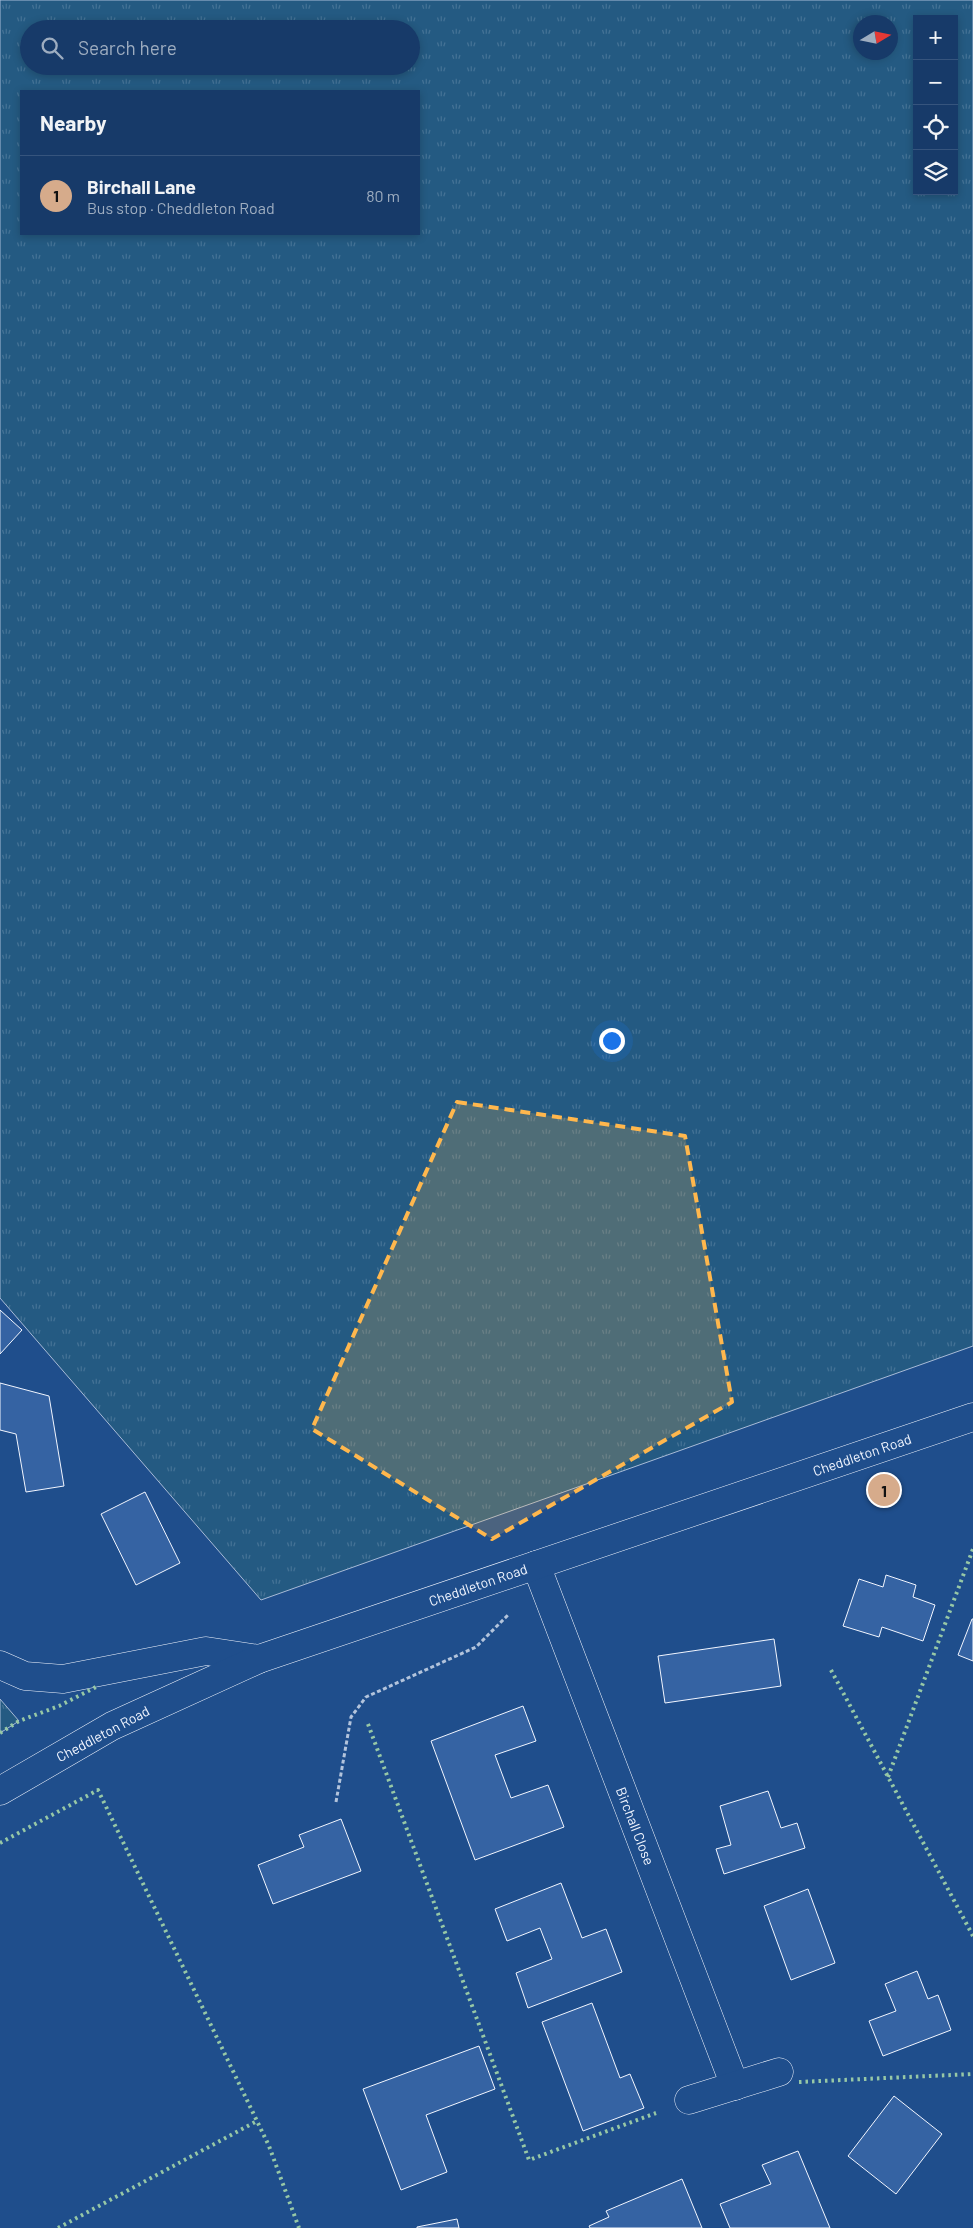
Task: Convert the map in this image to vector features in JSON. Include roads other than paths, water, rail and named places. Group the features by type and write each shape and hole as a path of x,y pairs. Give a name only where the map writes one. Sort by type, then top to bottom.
{"main road":[{"name":"Cheddleton Road","path":"0,1791 112,1726 259,1659 973,1417"},
{"name":"Birchall Close","path":"536,1565 735,2086"},
{"path":"0,1665 25,1676 63,1679 206,1651 259,1659"},
{"path":"689,2100 779,2072"}],"place":[{"name":"Birchall Lane","path":"884,1490"}]}
